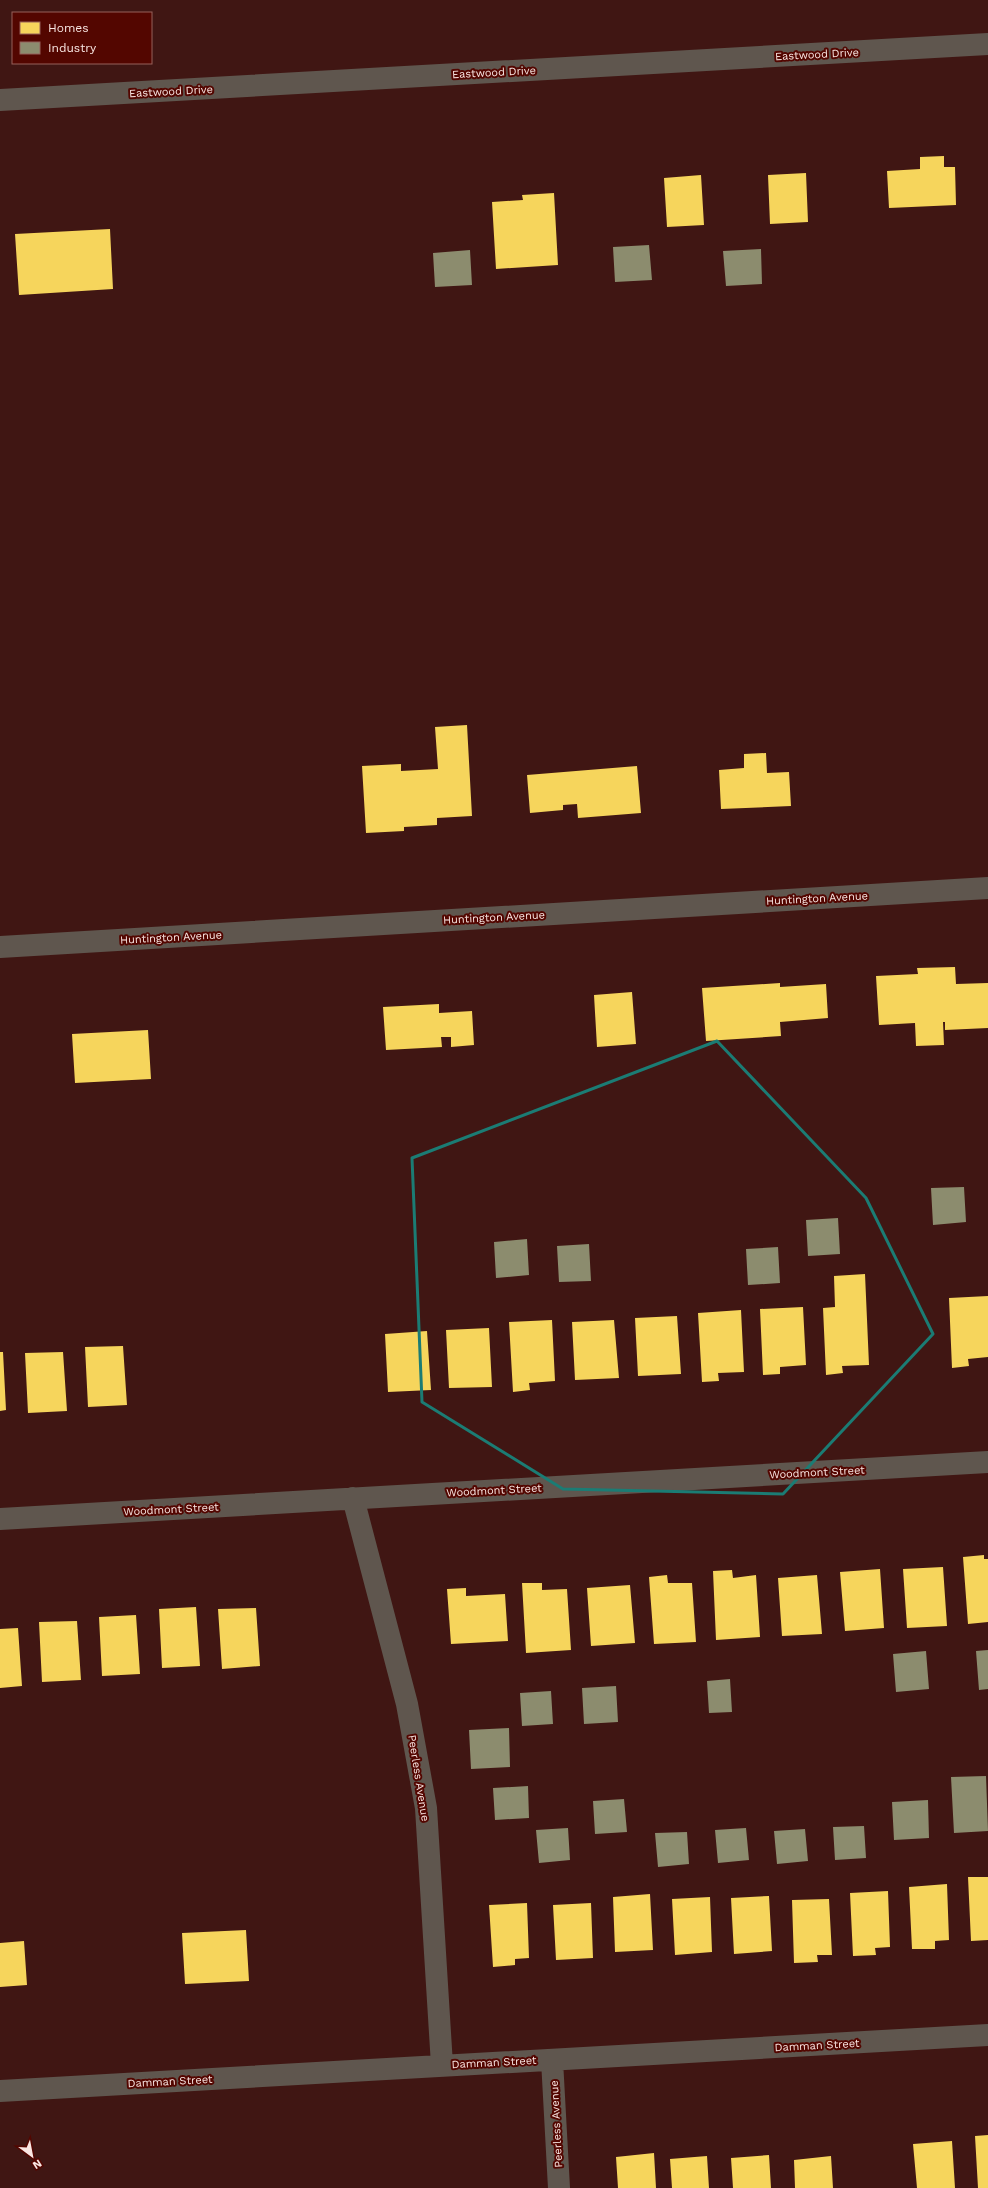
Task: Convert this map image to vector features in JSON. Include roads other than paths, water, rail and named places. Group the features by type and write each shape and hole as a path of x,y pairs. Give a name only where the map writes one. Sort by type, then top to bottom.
{"street":[{"name":"Eastwood Drive","path":"0,100 988,44"},
{"name":"Huntington Avenue","path":"0,947 988,888"},
{"name":"Woodmont Street","path":"0,1519 988,1462"},
{"name":"Peerless Avenue","path":"353,1498 407,1704 426,1808 442,2065"},
{"name":"Damman Street","path":"0,2091 988,2035"},
{"name":"Peerless Avenue","path":"552,2060 560,2188"}]}
